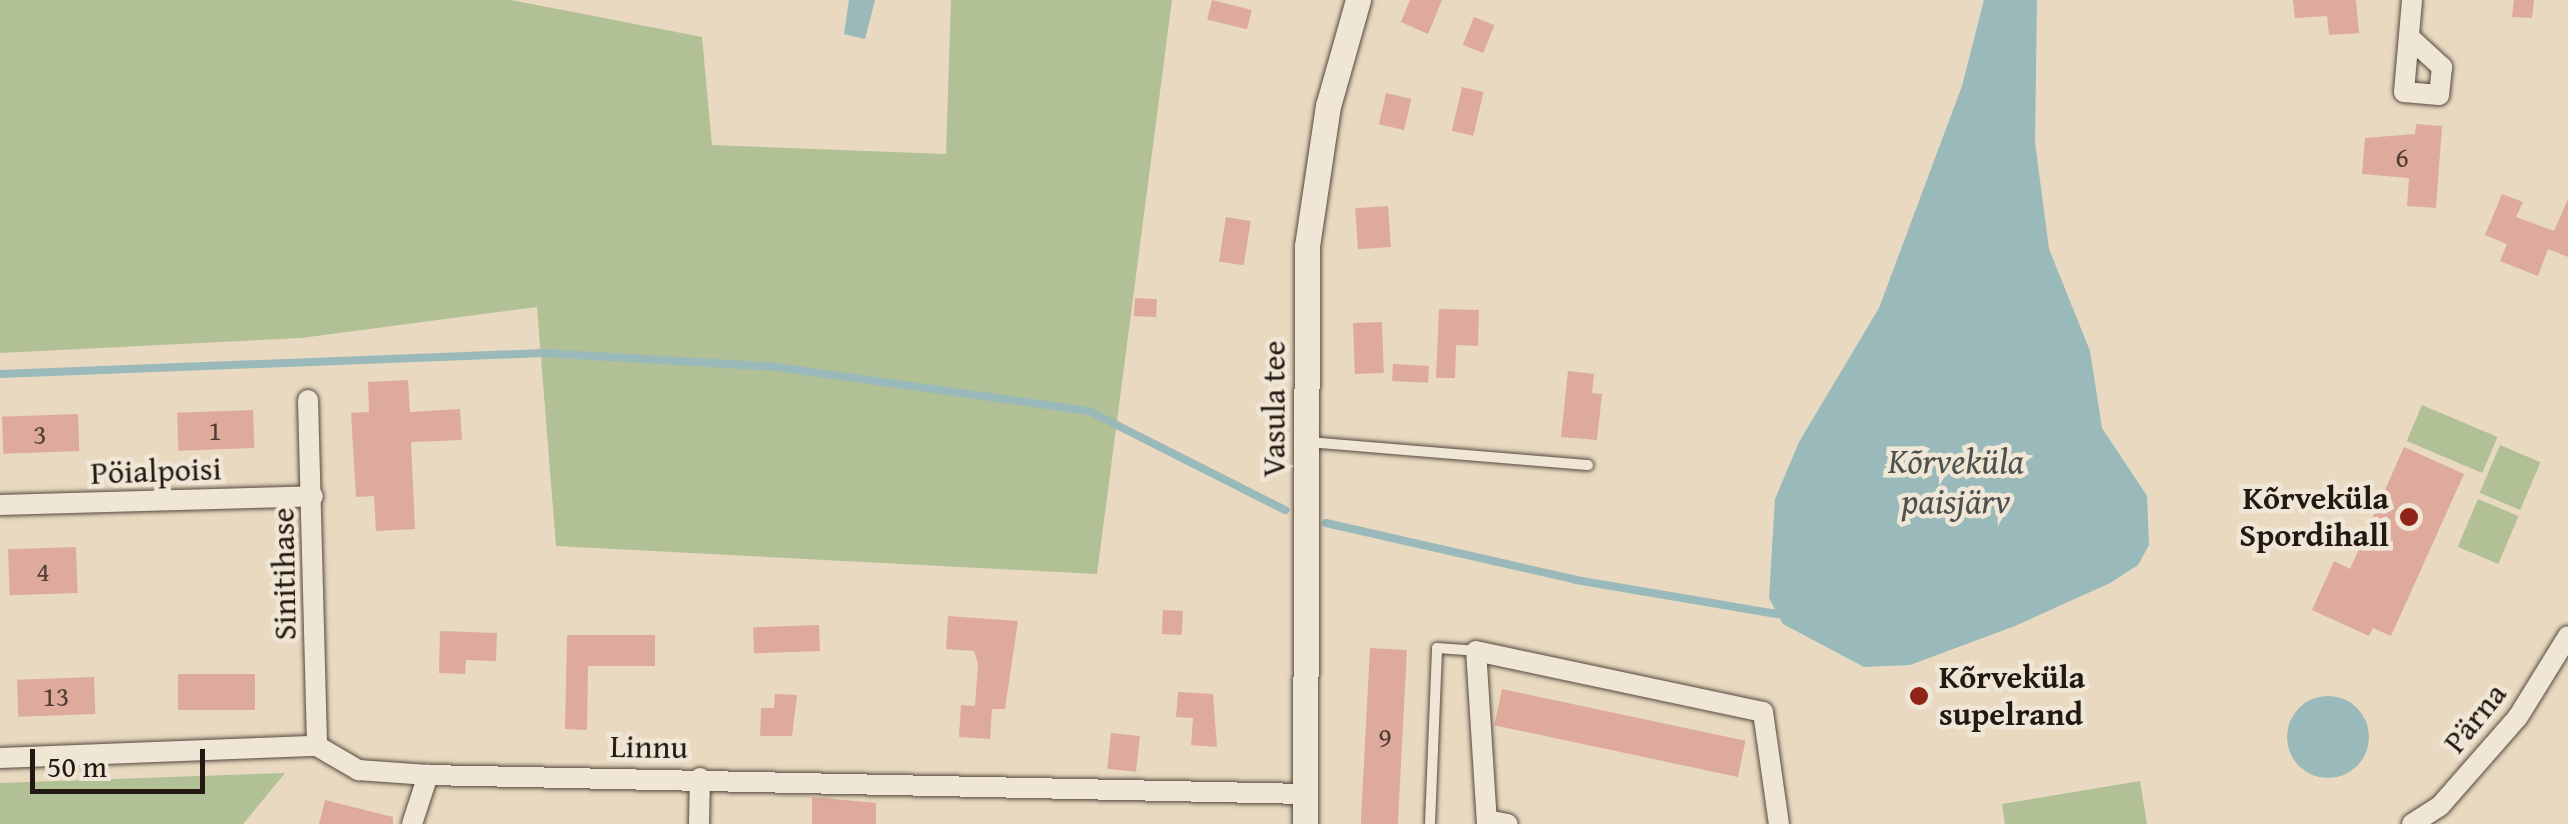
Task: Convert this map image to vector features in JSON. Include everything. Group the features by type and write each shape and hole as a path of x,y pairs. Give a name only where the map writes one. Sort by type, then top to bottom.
{"street":[{"name":"Vasula tee","path":"1305,824 1309,230 1328,106 1358,0"},
{"path":"2409,37 2412,0"},
{"name":"Sinitihase","path":"308,400 317,746"},
{"name":"Pöialpoisi","path":"0,505 313,496"},
{"name":"Pärna","path":"2412,824 2440,806 2518,717 2568,636"},
{"path":"1494,823 1476,651 1763,712 1779,824"},
{"path":"0,758 317,746"},
{"name":"Linnu","path":"317,746 358,770 428,775 1304,794"},
{"path":"412,824 428,775"},
{"path":"699,824 700,778"}],"lane":[{"path":"1306,442 1588,465"},
{"path":"1430,824 1437,648 1476,651"}],"green space":[{"path":"0,0 511,0 702,37 712,145 946,154 951,0 1172,0 1097,574 556,546 537,307 301,338 0,353"},
{"path":"2422,405 2497,437 2482,473 2407,441"},
{"path":"2500,445 2541,462 2520,510 2480,493"},
{"path":"2478,499 2519,516 2498,564 2458,547"},
{"path":"285,773 243,824 0,824 0,783"},
{"path":"2140,781 2147,824 2005,824 2002,804"}],"water":[{"path":"849,0 875,0 865,39 844,34"},
{"name":"Kõrveküla paisjärv","path":"1984,0 2037,0 2035,142 2049,249 2090,351 2102,428 2147,496 2149,545 2138,565 2110,583 2015,626 1910,665 1864,667 1783,624 1769,598 1775,499 1799,442 1879,308 1962,86"},
{"path":"2328,696 2344,699 2357,708 2366,721 2366,753 2357,766 2344,775 2328,778 2312,775 2299,766 2290,753 2287,737 2290,721 2299,708 2312,699"}],"building":[{"path":"1212,0 1252,10 1247,29 1207,19"},
{"path":"1410,0 1442,0 1428,34 1401,22"},
{"path":"2293,0 2356,0 2359,33 2329,35 2327,16 2295,18"},
{"path":"2514,0 2534,0 2532,18 2512,17"},
{"path":"1474,17 1494,25 1483,53 1463,45"},
{"path":"1462,87 1483,92 1473,136 1452,131"},
{"path":"1386,93 1411,99 1404,130 1379,124"},
{"path":"2416,124 2442,126 2436,208 2407,206 2409,178 2362,174 2365,138 2415,134"},
{"path":"2502,194 2523,202 2516,217 2554,231 2568,199 2568,257 2548,249 2538,276 2500,261 2507,244 2485,235"},
{"path":"1388,206 1391,247 1358,249 1355,208"},
{"path":"1226,217 1251,221 1244,265 1219,261"},
{"path":"1135,298 1157,299 1156,317 1134,316"},
{"path":"1439,309 1479,310 1478,346 1456,345 1455,378 1436,378"},
{"path":"1382,322 1384,373 1355,374 1353,323"},
{"path":"1393,364 1429,366 1428,383 1392,381"},
{"path":"1568,371 1594,374 1592,393 1602,394 1597,440 1561,437"},
{"path":"408,380 410,412 460,409 462,440 411,442 415,529 376,531 374,496 356,497 351,413 369,412 368,382"},
{"path":"253,410 254,448 178,451 177,413"},
{"path":"78,414 79,451 3,454 2,417"},
{"name":"Kõrveküla Spordihall","path":"2404,447 2464,474 2391,636 2373,628 2369,636 2312,610 2334,561 2350,569"},
{"path":"76,547 78,593 10,595 8,549"},
{"path":"1163,610 1183,611 1182,635 1162,634"},
{"path":"948,616 1018,621 1005,709 992,709 990,739 959,737 961,705 975,706 978,664 974,651 946,649"},
{"path":"819,625 820,651 754,653 753,627"},
{"path":"440,631 497,633 496,661 466,660 465,674 439,673"},
{"path":"567,635 655,635 655,666 588,666 587,730 565,729"},
{"path":"1370,648 1407,650 1398,824 1361,824"},
{"path":"178,674 255,674 255,710 178,710"},
{"path":"94,677 95,714 18,717 17,680"},
{"path":"1502,689 1746,741 1738,777 1494,725"},
{"path":"1178,692 1213,694 1217,747 1191,745 1193,718 1176,717"},
{"path":"775,694 797,695 792,736 760,736 761,708 774,708"},
{"path":"1111,733 1140,736 1136,772 1107,769"},
{"path":"812,797 876,803 876,824 812,824"},
{"path":"325,800 393,817 393,824 319,824"}],"waterway":[{"path":"0,374 543,353 776,367 1089,411 1285,510"},
{"path":"1326,523 1576,580 1778,614"}],"place":[{"name":"Kõrveküla Spordihall","path":"2409,517"},
{"name":"Kõrveküla supelrand","path":"1919,696"}]}
